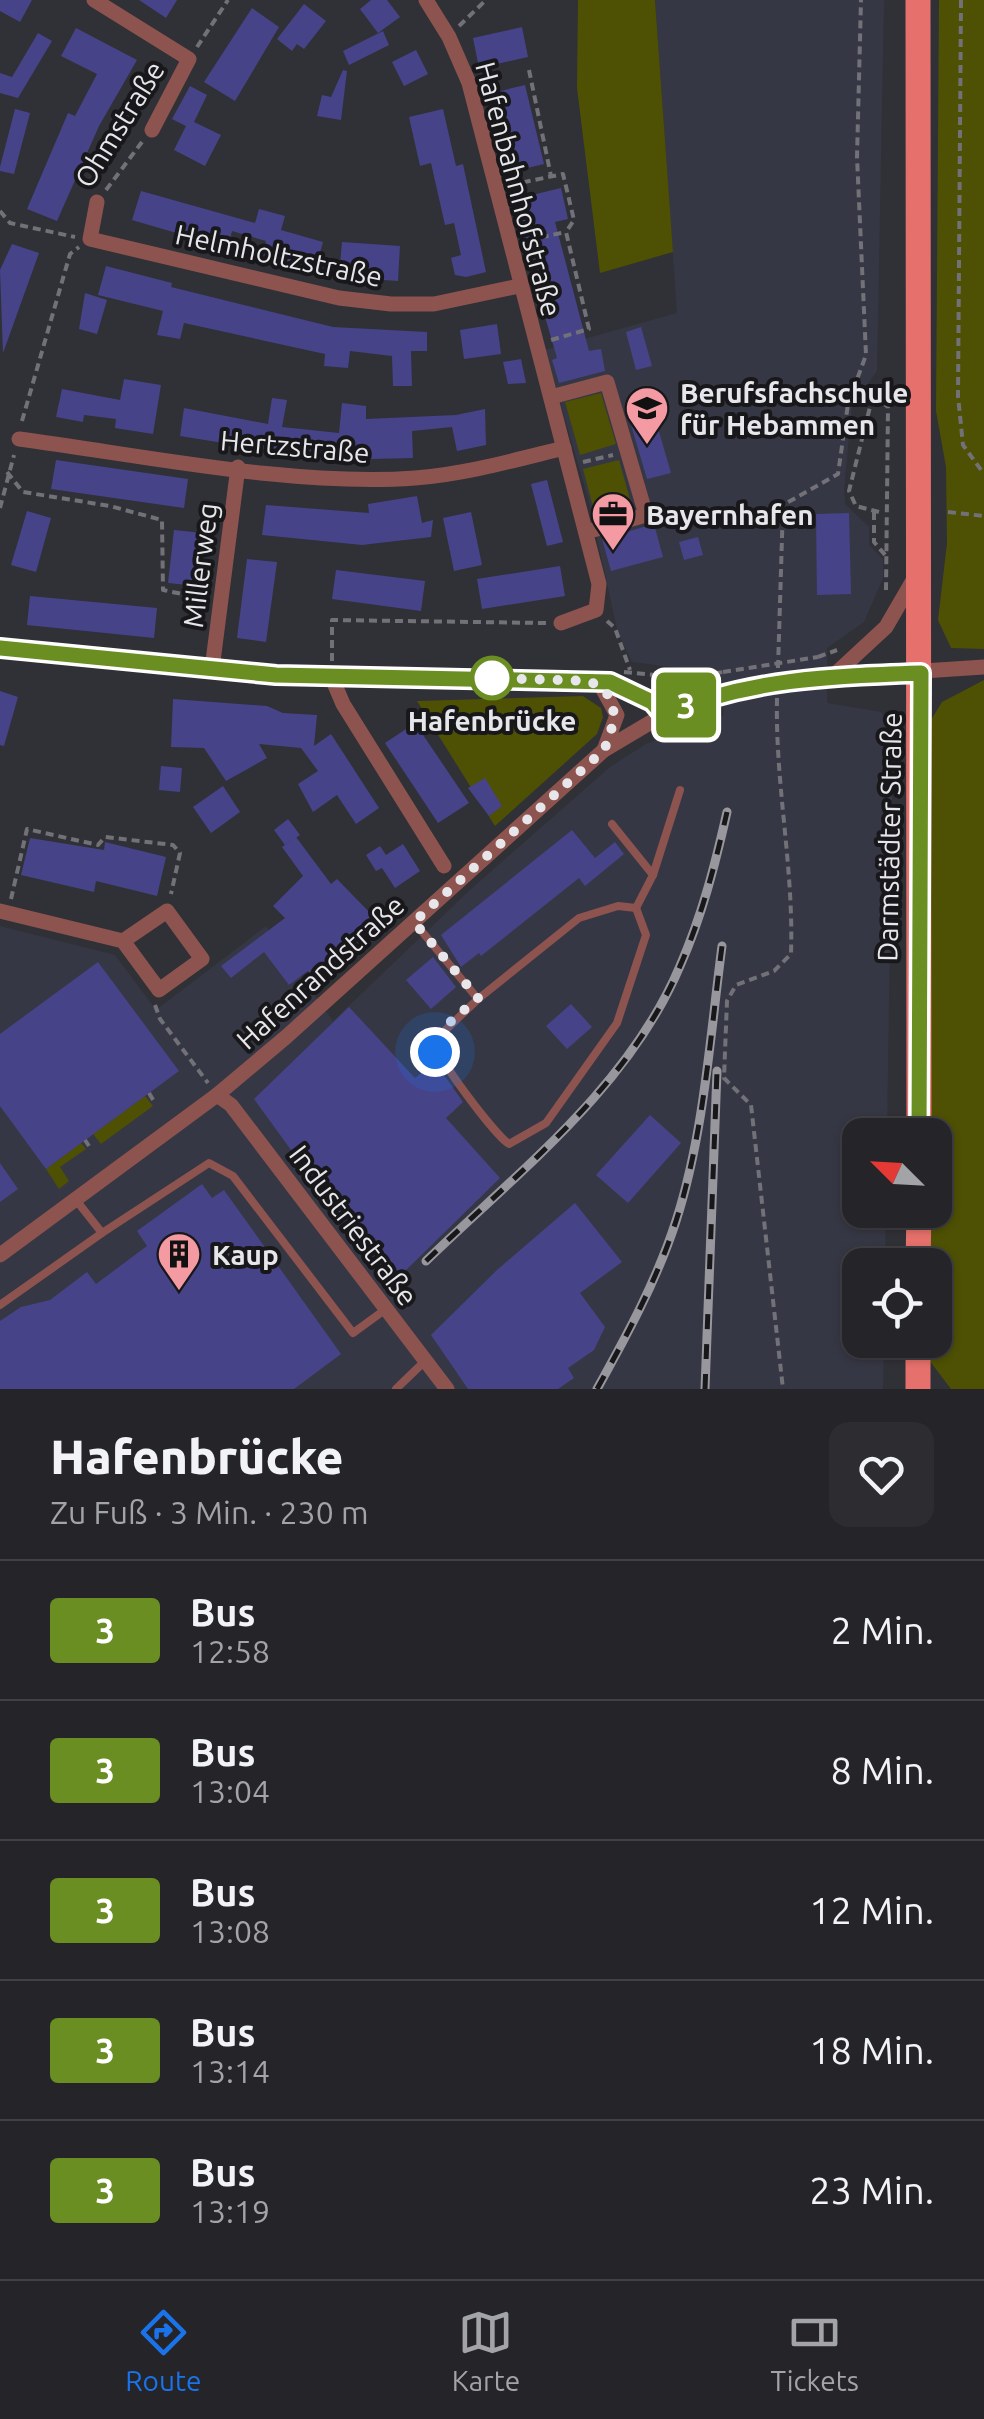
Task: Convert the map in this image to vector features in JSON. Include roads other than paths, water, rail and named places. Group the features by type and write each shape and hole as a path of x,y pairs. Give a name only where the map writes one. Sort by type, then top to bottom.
{"main road":[{"name":"Darmstädter Straße","path":"918,0 919,1118"},
{"path":"918,1358 918,1389"}],"street":[{"name":"Ohmstraße","path":"94,0 189,59 152,130"},
{"name":"Hafenbahnhofstraße","path":"426,0 449,37 468,83 586,532 600,604 587,616 561,623"},
{"name":"Ohmstraße","path":"90,238 97,202"},
{"name":"Helmholtzstraße","path":"90,238 339,298 391,304 434,304 519,286"},
{"path":"551,396 607,382 646,516 586,532"},
{"name":"Hertzstraße","path":"19,440 348,478 414,478 467,471 564,448"},
{"name":"Millerweg","path":"212,669 238,467"},
{"path":"824,677 886,627 919,572"},
{"path":"0,648 332,678 610,682 636,693 663,715"},
{"name":"Hafenrandstraße","path":"0,1255 217,1095 604,750 663,715 727,690 824,677 984,667"},
{"path":"332,678 343,704 444,866"},
{"path":"594,683 616,715 604,750"},
{"path":"4,912 123,941 159,990 202,959 167,911 123,941"},
{"name":"Industriestraße","path":"217,1095 231,1105 447,1389"}],"lane":[{"path":"636,908 600,909 580,918 440,1031 435,1052 474,1099 496,1136 510,1144 546,1123 618,1024 646,935 636,908 653,876 680,790"},
{"path":"612,824 653,876"},
{"path":"414,922 478,998"},
{"path":"0,1305 210,1162 233,1176 353,1333 386,1308"},
{"path":"76,1200 102,1233"},
{"path":"396,1389 425,1360"}],"railway":[{"path":"426,1261 568,1126 632,1051 658,1010 688,947 727,812"},
{"path":"597,1389 651,1286 686,1188 705,1085 722,946"},
{"path":"705,1389 717,1071"}],"place":[{"name":"Berufsfachschule für Hebammen","path":"647,446"},
{"name":"Bayernhafen","path":"613,552"},
{"name":"Hafenbrücke","path":"492,678"},
{"name":"Kaup","path":"179,1292"}]}
